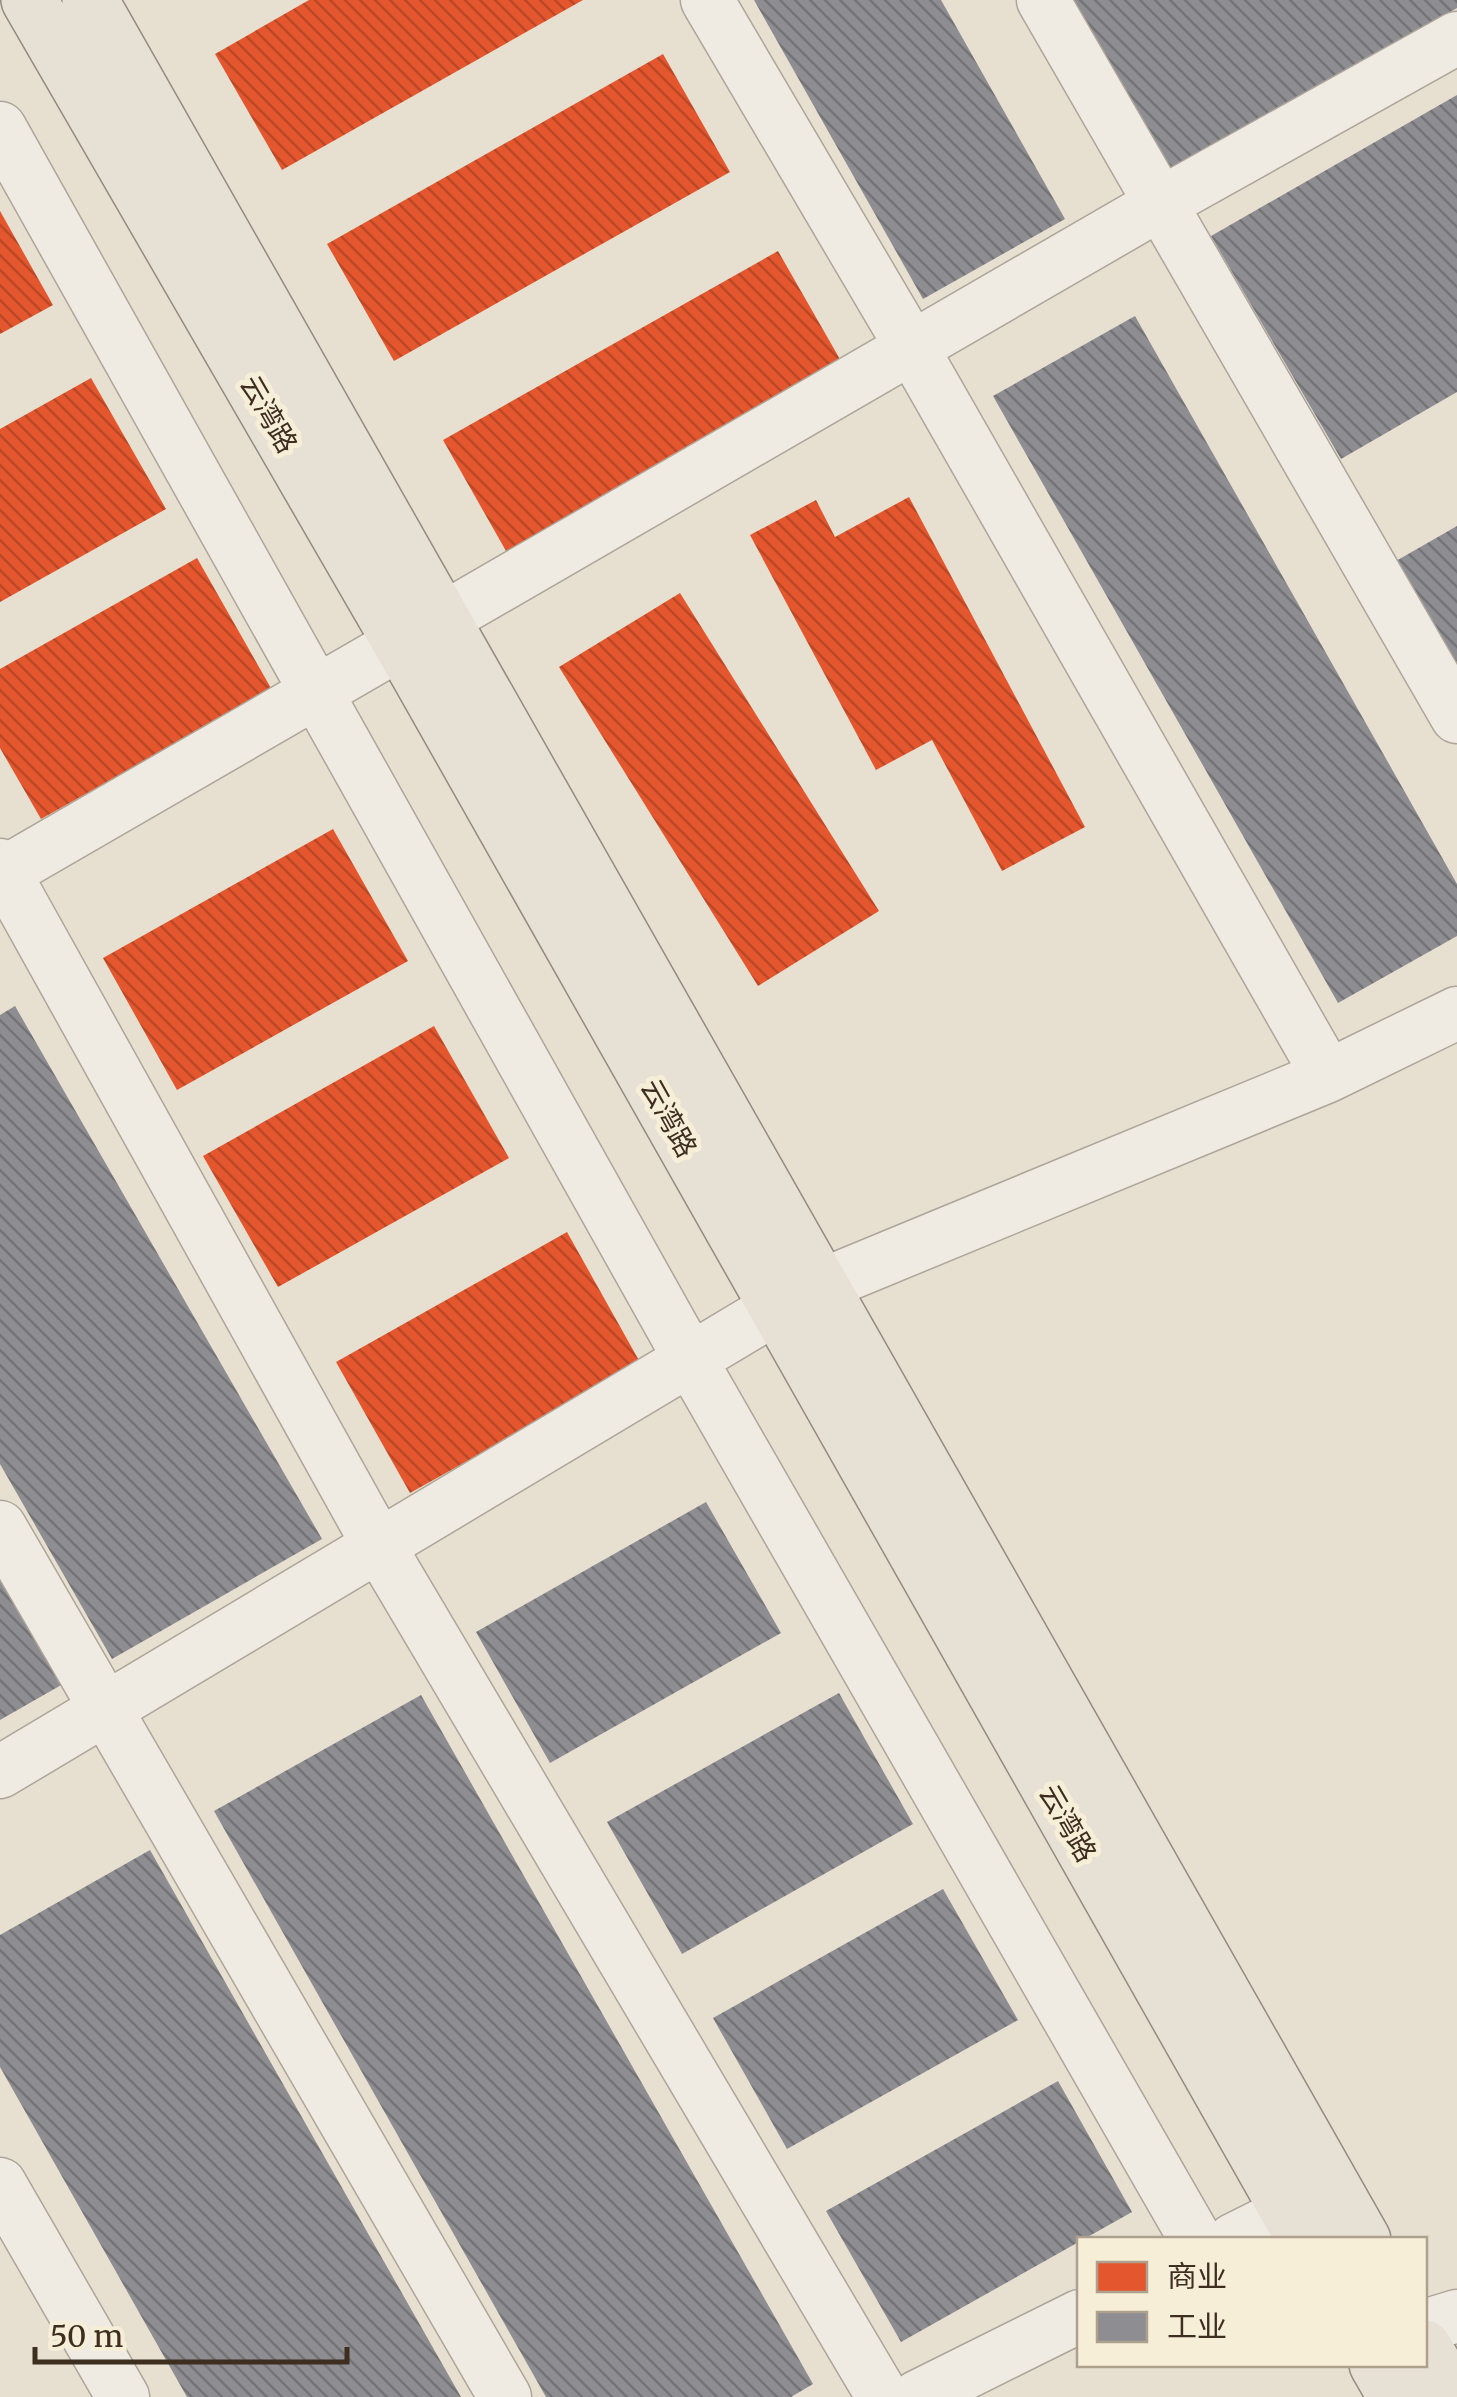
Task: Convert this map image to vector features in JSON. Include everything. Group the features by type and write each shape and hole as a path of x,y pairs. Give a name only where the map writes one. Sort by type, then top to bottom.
{"main road":[{"name":"云湾路","path":"29,0 422,631"},
{"name":"云湾路","path":"90,0 422,631 799,1296 1361,2237"},
{"name":"云湾路","path":"799,1296 1297,2226"},
{"path":"1387,2367 1429,2380"}],"street":[{"path":"706,0 912,348 1328,1076"},
{"path":"1043,0 1457,717"},
{"path":"883,2397 378,1546 2,871 1160,204 1457,38"},
{"path":"0,128 690,1359 1194,2237"},
{"path":"0,1772 799,1296 1328,1076 1457,1013"},
{"path":"0,1527 505,2397"},
{"path":"0,2184 124,2397"},
{"path":"1247,2237 1297,2226"},
{"path":"1427,2325 1457,2316"},
{"path":"917,2397 1077,2317"}],"building: 商业":[{"path":"309,0 583,0 282,170 215,54"},
{"path":"663,54 730,172 394,361 327,244"},
{"path":"0,211 53,305 0,334"},
{"path":"778,251 845,368 510,558 443,440"},
{"path":"91,378 166,509 0,602 0,429"},
{"path":"909,497 1085,827 1002,871 932,740 876,770 750,535 816,500 835,537"},
{"path":"197,558 272,690 41,819 0,748 0,669"},
{"path":"680,593 879,911 758,986 559,667"},
{"path":"333,829 408,961 177,1090 103,958"},
{"path":"434,1026 509,1158 278,1287 203,1156"},
{"path":"567,1232 641,1364 410,1493 336,1362"}],"building: 工业":[{"path":"754,0 941,0 1065,219 923,299"},
{"path":"1072,0 1457,0 1457,8 1172,172"},
{"path":"1457,95 1457,392 1341,459 1211,236"},
{"path":"1135,316 1457,884 1457,936 1338,1003 993,396"},
{"path":"1457,526 1457,667 1396,561"},
{"path":"15,1006 322,1539 112,1659 0,1464 0,1015"},
{"path":"706,1502 781,1633 550,1763 476,1632"},
{"path":"0,1574 63,1684 0,1720"},
{"path":"839,1693 913,1824 682,1954 607,1822"},
{"path":"421,1695 813,2384 791,2397 546,2397 214,1811"},
{"path":"150,1850 461,2397 187,2397 0,2067 0,1935"},
{"path":"943,1889 1018,2020 787,2149 713,2018"},
{"path":"1058,2081 1132,2212 1088,2237 1077,2237 1077,2243 901,2342 826,2211"}]}
